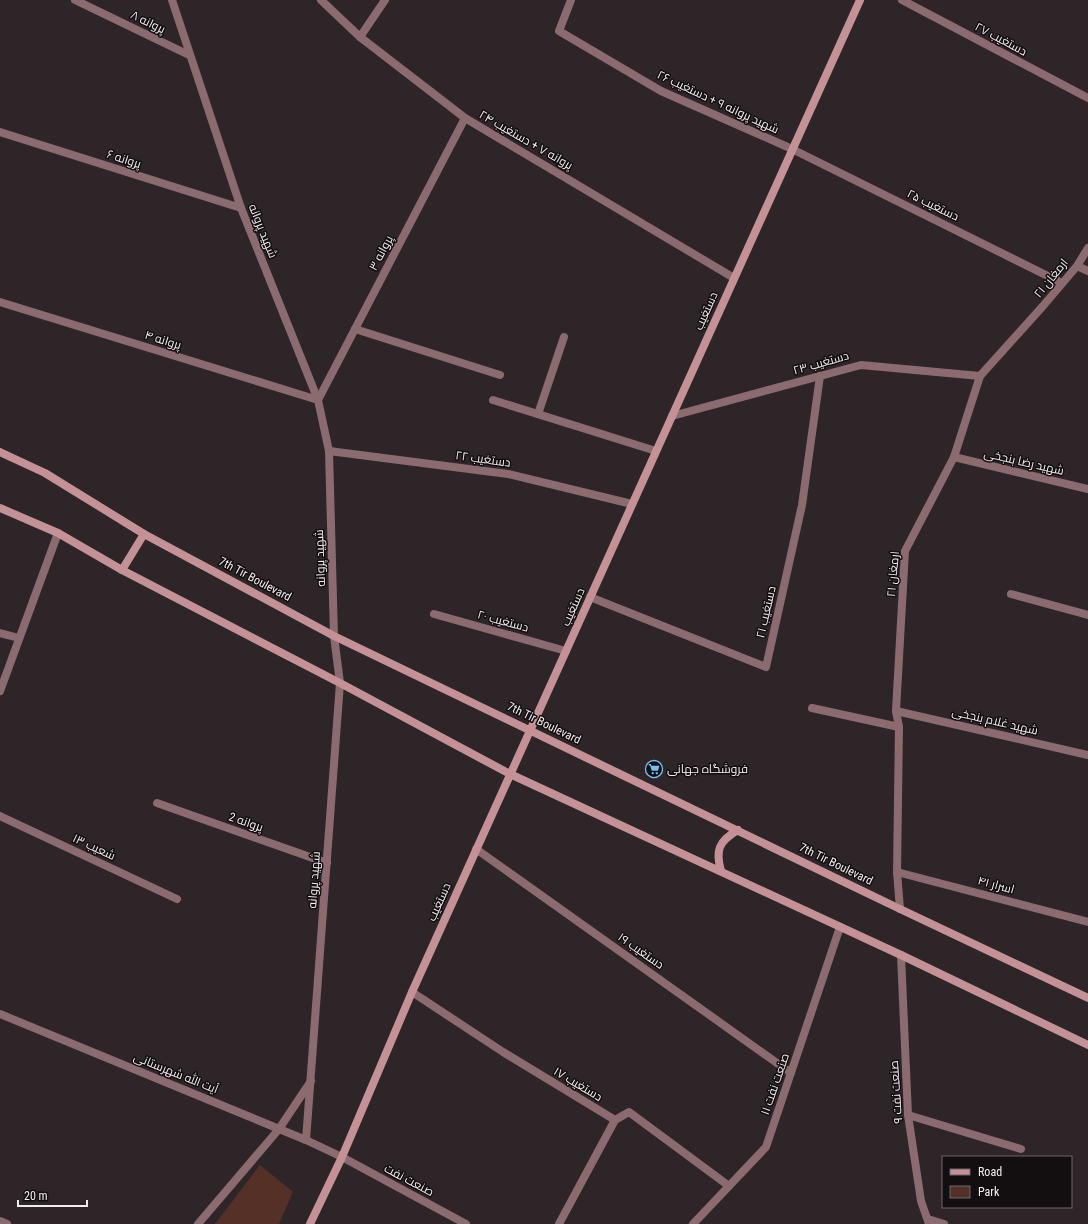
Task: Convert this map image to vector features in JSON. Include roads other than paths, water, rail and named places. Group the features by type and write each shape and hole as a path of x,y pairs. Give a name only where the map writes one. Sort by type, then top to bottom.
{"main road":[{"name":"دستغیب","path":"310,1224 342,1157 412,992 476,849 860,0"},
{"name":"7th Tir Boulevard","path":"0,452 45,473 144,534 334,636 1088,998"},
{"path":"0,508 58,533 122,570 340,683 510,774 901,955 1088,1045"},
{"path":"122,570 144,534"},
{"path":"721,872 718,859 720,847 727,837 738,830"}],"street":[{"name":"پروانه ۸","path":"76,0 189,55"},
{"name":"شهید پروانه","path":"172,0 241,208 318,400 329,451 334,636 340,683 312,1080 306,1140"},
{"name":"پروانه ۷ + دستغیب ۲۴","path":"321,0 360,37 465,118 734,278"},
{"path":"360,37 385,0"},
{"name":"شهید پروانه ۹ + دستغیب ۲۶","path":"571,0 559,31 661,91 792,149"},
{"name":"دستغیب ۲۷","path":"902,0 1088,98"},
{"name":"پروانه ۳","path":"318,400 465,118"},
{"name":"پروانه ۶","path":"0,132 241,208"},
{"name":"دستغیب ۲۵","path":"792,149 1062,283"},
{"name":"ارمغان ۲۱","path":"900,909 897,872 899,727 896,711 905,551 954,457 980,376 1077,266 1088,248"},
{"path":"1077,266 1088,271"},
{"name":"پروانه ۴","path":"0,302 318,400"},
{"path":"355,329 500,375"},
{"path":"538,414 564,337"},
{"name":"دستغیب ۲۳","path":"672,416 861,365 980,376"},
{"name":"دستغیب ۲۱","path":"590,597 766,666 802,505 820,376"},
{"path":"493,400 656,451"},
{"name":"دستغیب ۲۲","path":"329,451 508,474 632,504"},
{"name":"شهید رضا بنجخی","path":"954,457 1088,489"},
{"path":"0,691 58,533"},
{"path":"1011,594 1088,615"},
{"name":"دستغیب ۲۰","path":"434,614 566,650"},
{"path":"0,632 19,638"},
{"path":"812,708 899,727"},
{"name":"شهید غلام بنجخی","path":"896,711 1088,755"},
{"name":"پروانه 2","path":"157,803 327,863"},
{"name":"شعیب ۱۳","path":"0,816 177,899"},
{"name":"دستغیب ۱۹","path":"476,849 791,1073"},
{"name":"اسرار ۴۱","path":"897,872 1088,922"},
{"name":"صنعت نفت ۱۱","path":"693,1224 766,1147 840,927"},
{"name":"صنعت نفت ۹","path":"901,955 908,1115 921,1201 929,1222"},
{"name":"دستغیب ۱۷","path":"412,992 503,1052 615,1120"},
{"name":"آیت الله شهرستانی","path":"0,1014 280,1129 342,1157"},
{"path":"198,1224 280,1129 312,1080"},
{"path":"559,1224 615,1120 629,1112 729,1186"},
{"path":"908,1115 1021,1149"},
{"name":"صنعت نفت","path":"342,1157 466,1224"},
{"path":"0,1221 7,1224"},
{"path":"929,1222 944,1224"}],"place":[{"name":"فروشگاه جهانی","path":"654,769"}]}
